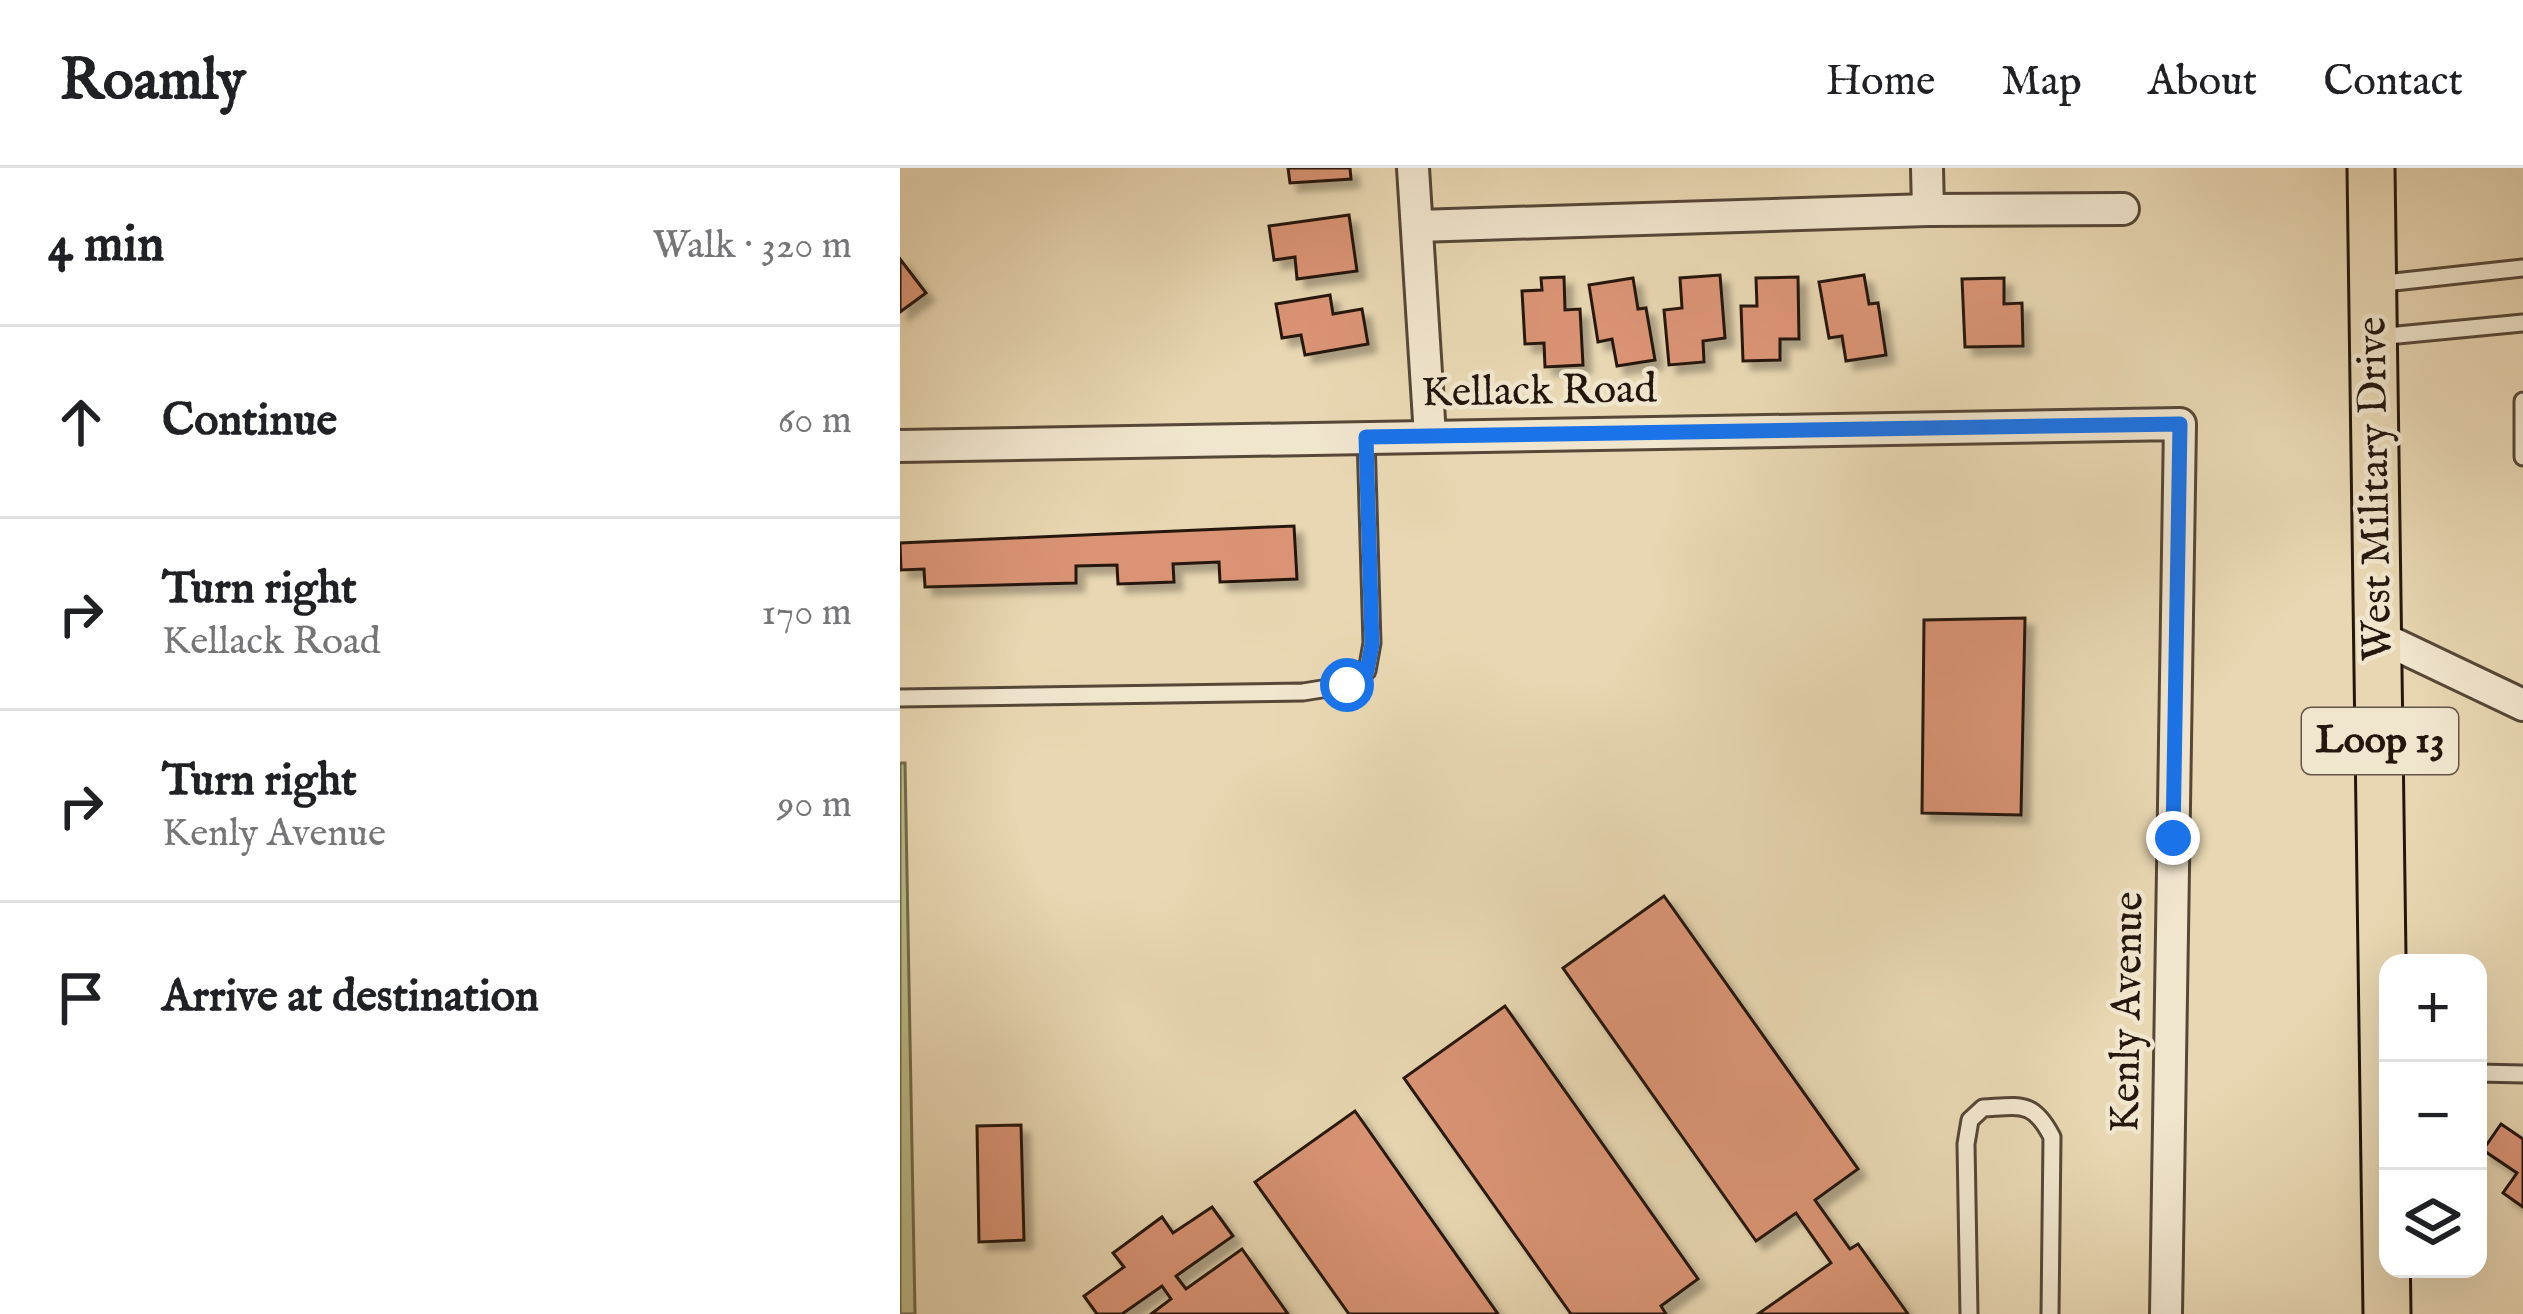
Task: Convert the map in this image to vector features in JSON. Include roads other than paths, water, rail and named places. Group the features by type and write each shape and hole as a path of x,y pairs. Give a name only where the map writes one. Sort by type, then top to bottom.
{"main road":[{"name":"West Military Drive","path":"2371,168 2386,1062"},
{"name":"West Military Drive","path":"2386,1170 2387,1314"}],"street":[{"path":"1413,168 1430,436"},
{"path":"1927,168 1928,211"},
{"path":"1418,226 2122,209"},
{"name":"Kellack Road","path":"900,446 2180,424"},
{"name":"Kenly Avenue","path":"2166,1314 2180,424"},
{"path":"2378,636 2523,704"}],"lane":[{"path":"2373,284 2523,268"},
{"path":"2374,337 2523,323"},
{"path":"2523,401 2523,458"},
{"path":"900,698 1303,692 1347,685 1367,671 1372,644 1366,437"},
{"path":"2487,1073 2523,1074"},
{"path":"1969,1314 1966,1144 1970,1120 1983,1108 2024,1106 2041,1115 2052,1137 2050,1314"}]}
